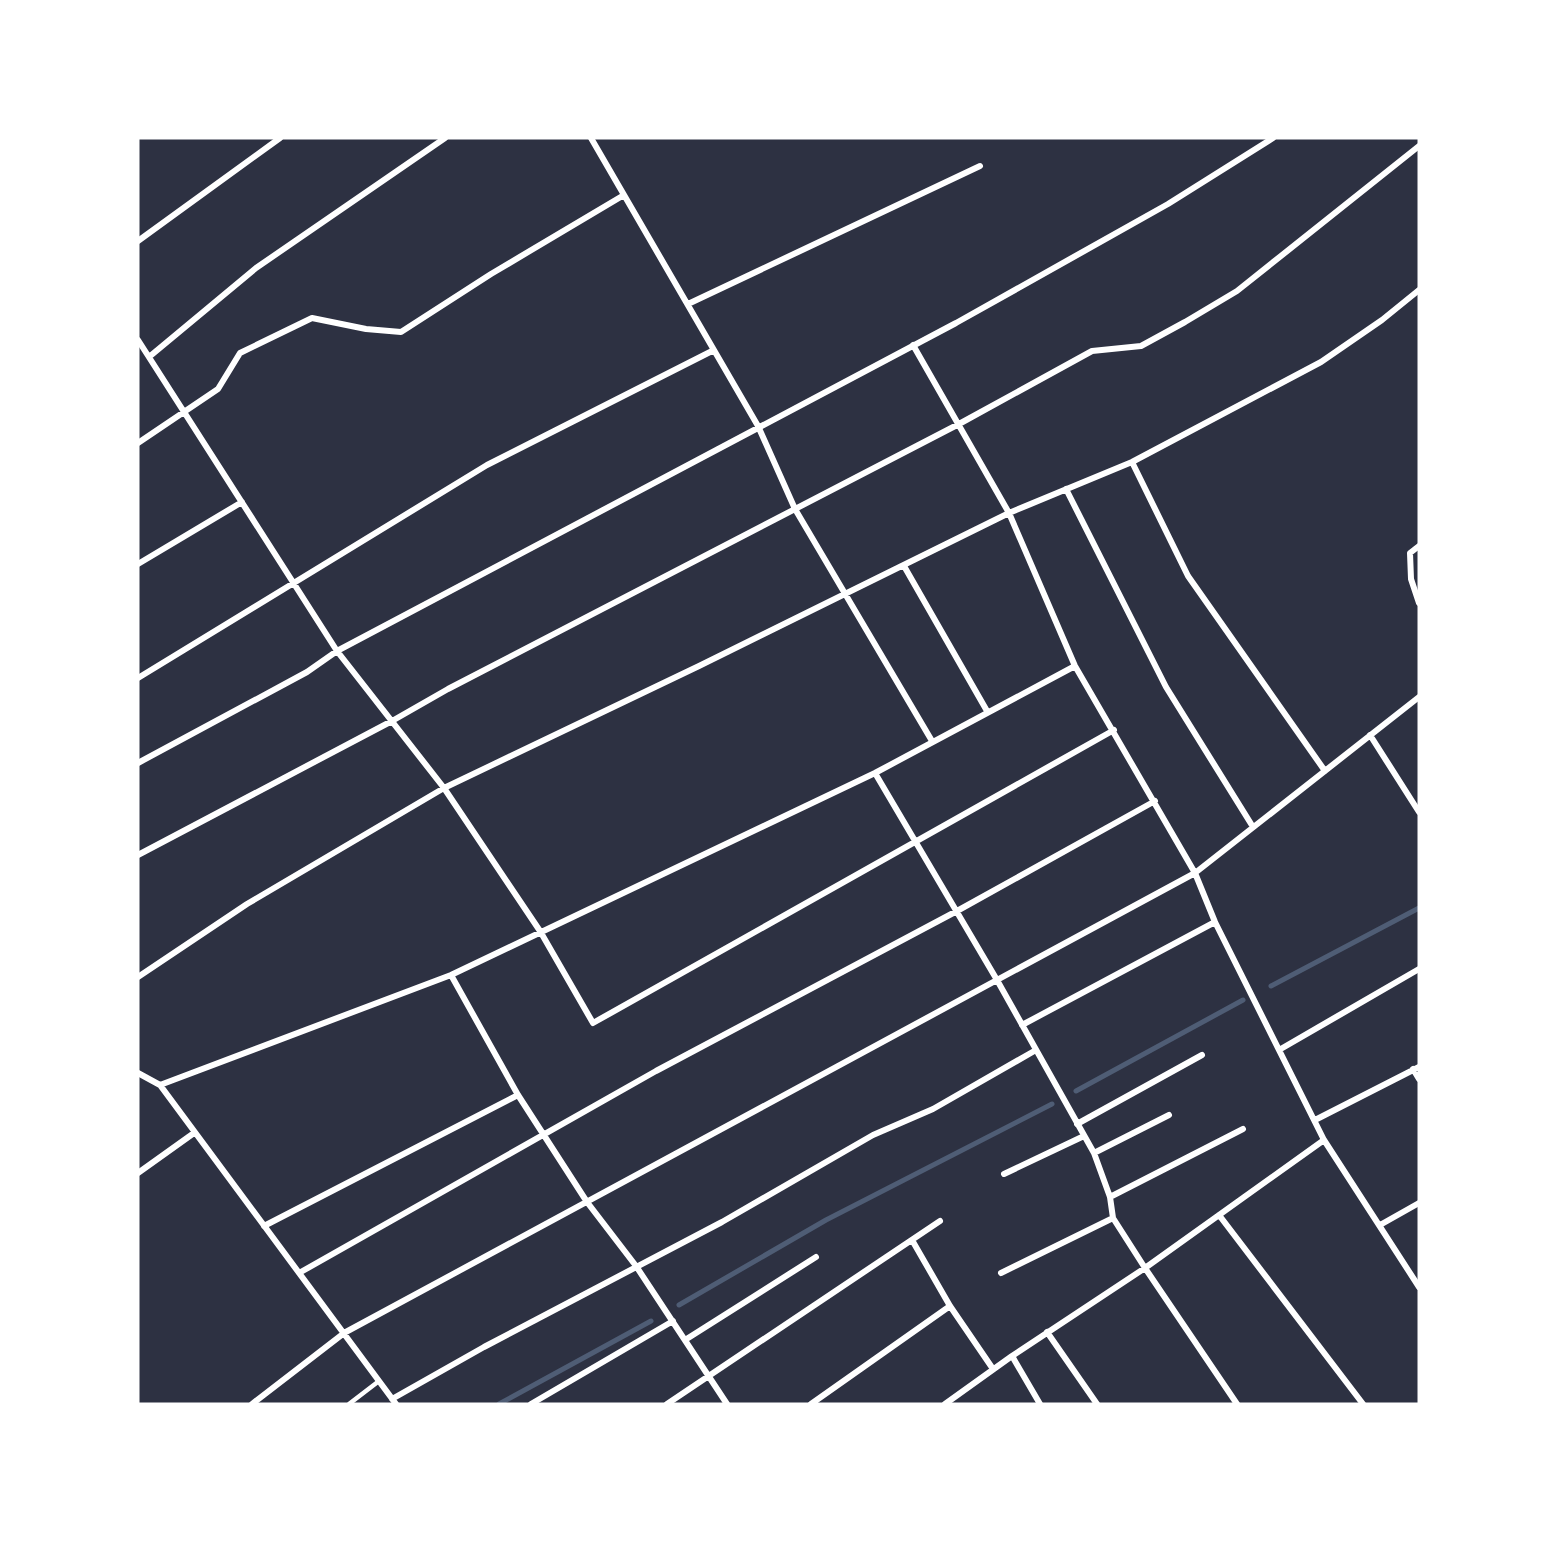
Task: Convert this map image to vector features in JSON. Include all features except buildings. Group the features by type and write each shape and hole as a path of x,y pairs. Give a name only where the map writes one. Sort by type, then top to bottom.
{"street":[{"path":"138,241 280,138"},
{"path":"149,357 256,268 445,138"},
{"path":"591,138 758,426 795,509 847,593 932,741"},
{"path":"138,763 307,672 337,651 913,345 1168,204 1273,138"},
{"path":"138,855 392,722 448,689 960,424 1092,351 1141,346 1237,291 1419,146"},
{"path":"688,304 980,166"},
{"path":"138,443 185,414 218,389 240,353 312,318 366,329 401,332 491,274 624,195"},
{"path":"138,977 247,904 444,788 1009,513 1132,462 1321,362 1382,320 1419,290"},
{"path":"139,345 149,357 337,651 444,788 540,931 593,1023 917,843 1114,730"},
{"path":"913,345 1009,513 1075,666 1195,873 1215,922 1324,1140 1419,1287"},
{"path":"138,678 487,465 714,350"},
{"path":"1132,462 1188,576 1325,771"},
{"path":"1066,489 1166,687 1253,827"},
{"path":"138,564 242,502"},
{"path":"1419,546 1410,553 1411,579 1419,603"},
{"path":"904,566 987,711"},
{"path":"160,1085 451,975 875,773 987,711 1075,666"},
{"path":"252,1404 344,1334 1195,873 1419,697"},
{"path":"1370,735 1419,812"},
{"path":"875,773 997,980 1094,1153 1110,1197 1113,1218 1238,1404"},
{"path":"299,1273 656,1071 957,911 1155,801"},
{"path":"1022,1025 1215,922"},
{"path":"1279,1050 1419,969"},
{"path":"451,975 518,1095 587,1202 636,1266 727,1404"},
{"path":"138,1073 160,1085 394,1401 636,1266 722,1222 873,1135 933,1109 1036,1050"},
{"path":"1077,1124 1202,1055"},
{"path":"1315,1120 1416,1068 1419,1079"},
{"path":"264,1226 518,1095"},
{"path":"1094,1153 1169,1115"},
{"path":"1110,1197 1243,1129"},
{"path":"138,1173 194,1132"},
{"path":"1004,1174 1084,1136"},
{"path":"945,1404 1011,1356 1146,1268 1324,1140"},
{"path":"1380,1225 1419,1203"},
{"path":"1219,1215 1363,1404"},
{"path":"1001,1273 1113,1218"},
{"path":"667,1404 940,1221"},
{"path":"912,1240 950,1306 993,1370"},
{"path":"685,1340 816,1257"},
{"path":"811,1404 950,1306"},
{"path":"531,1404 674,1321"},
{"path":"1047,1332 1097,1404"},
{"path":"1011,1356 1040,1404"}],"lane":[{"path":"349,1404 379,1381"}],"waterway":[{"path":"1271,986 1419,908"},
{"path":"1076,1091 1243,1000"},
{"path":"679,1305 826,1220 1052,1104"},
{"path":"499,1404 651,1321"}]}
